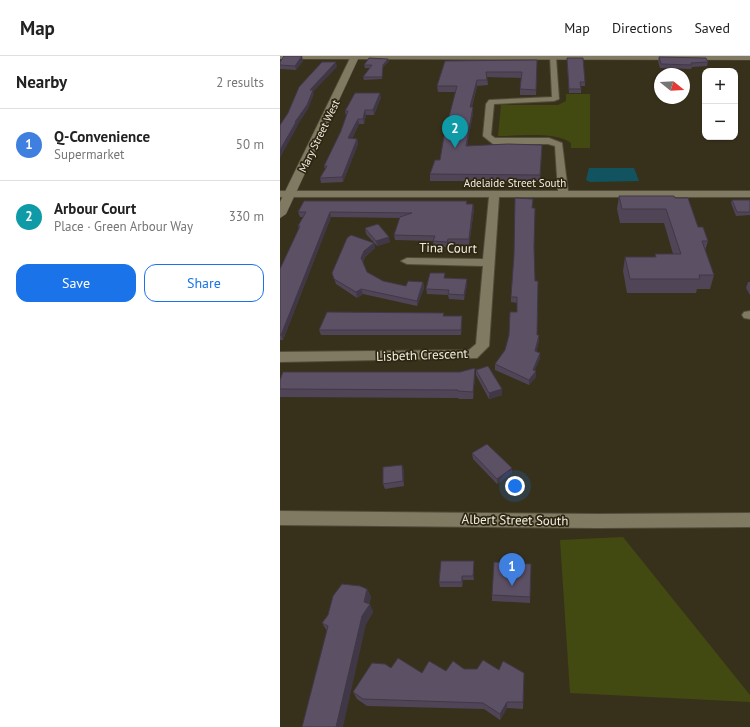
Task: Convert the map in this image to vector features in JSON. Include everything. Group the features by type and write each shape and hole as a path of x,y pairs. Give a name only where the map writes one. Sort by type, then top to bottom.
{"main road":[{"path":"280,56 750,57"}],"street":[{"name":"Mary Street West","path":"280,214 285,194 334,104 355,56"},
{"path":"553,57 556,97 554,99 492,102 490,104 487,136 493,141 549,141 559,145 563,194"},
{"name":"Adelaide Street South","path":"285,194 750,194"},
{"name":"Lisbeth Crescent","path":"280,357 472,355 482,346 494,195"},
{"name":"Tina Court","path":"407,261 488,262"},
{"name":"Albert Street South","path":"280,518 598,521 750,520"}],"green space":[{"path":"566,94 590,94 590,148 571,148 571,143 556,137 525,135 498,136 501,105 558,105 566,101"},
{"path":"623,537 750,695 750,702 570,693 560,540"}],"water":[{"path":"589,168 634,168 639,181 590,182 586,180"}],"building":[{"path":"284,56 302,56 295,66 280,65 280,62"},
{"path":"659,57 706,58 708,62 691,63 692,65 661,64"},
{"path":"369,58 388,59 383,65 382,77 363,77 372,65 364,65"},
{"path":"567,58 583,58 585,82 580,82 581,89 569,89"},
{"path":"537,60 536,90 520,89 522,72 486,72 487,80 477,80 470,107 473,107 466,146 508,144 542,145 540,175 430,174 435,160 440,160 444,136 457,86 437,86 445,61"},
{"path":"322,62 336,62 310,90 313,90 307,105 295,122 280,150 280,125 288,113 299,87"},
{"path":"355,93 380,93 373,110 365,110 363,119 358,119 348,138 357,139 342,177 320,178 327,166 324,166 341,131 348,111 345,111"},
{"path":"619,196 674,196 675,198 688,198 698,227 703,227 708,241 702,241 714,275 699,275 700,279 630,279 625,257 656,257 655,254 681,254 666,209 622,209"},
{"path":"515,198 533,199 532,208 535,208 535,281 538,281 537,335 539,335 535,351 540,353 533,370 536,371 529,380 495,364 505,350 509,335 510,312 517,312 517,297 511,297 514,255"},
{"path":"732,200 750,200 750,212 737,212"},
{"path":"304,201 467,201 466,204 473,204 469,239 448,239 447,242 433,241 435,236 394,235 400,217 412,213 330,212 280,335 280,269 300,226 298,226 306,212 298,212"},
{"path":"378,224 389,237 376,241 365,228"},
{"path":"351,235 374,243 364,251 361,258 367,272 383,281 406,286 408,281 423,282 417,301 361,289 356,292 334,279 332,273 347,238"},
{"path":"430,273 445,273 444,278 467,279 464,295 448,294 449,290 426,289"},
{"path":"327,312 444,313 443,316 462,316 461,330 319,330"},
{"path":"488,366 502,389 489,393 476,370"},
{"path":"475,368 473,392 458,390 280,389 280,380 283,372 460,372"},
{"path":"487,444 512,468 497,479 472,453"},
{"path":"402,465 403,481 383,484 383,467"},
{"path":"441,561 474,561 473,576 462,576 462,582 439,582"},
{"path":"494,562 531,564 530,597 492,595"},
{"path":"342,584 360,586 367,589 364,602 370,604 362,616 336,727 302,727 328,626 322,623 328,615 333,596"},
{"path":"398,658 422,673 429,661 446,671 453,661 464,669 477,669 483,660 499,670 503,661 524,673 523,702 507,702 500,714 483,703 363,699 353,692 372,663 385,664 391,668"}],"place":[{"name":"Arbour Court","path":"455,148"},
{"name":"Q-Convenience","path":"512,586"}]}
